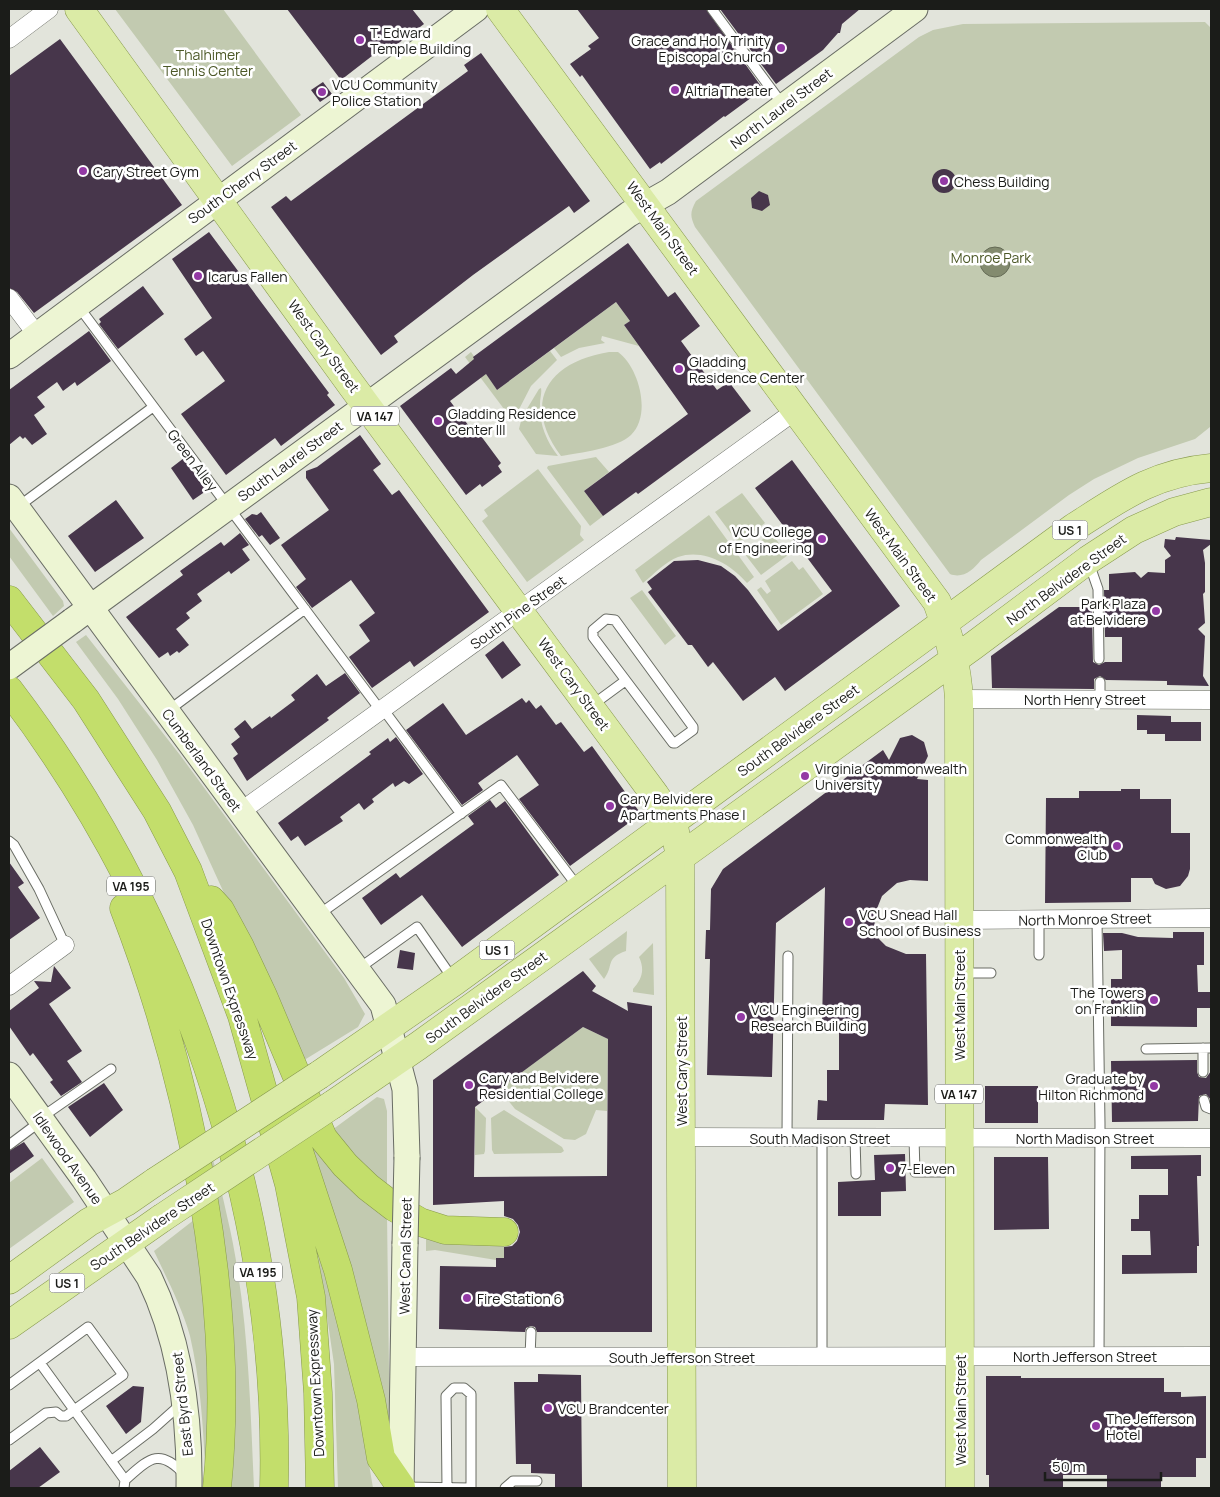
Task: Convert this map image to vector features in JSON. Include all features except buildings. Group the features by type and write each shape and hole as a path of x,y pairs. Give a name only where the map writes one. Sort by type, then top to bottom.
{"highway":[{"name":"Downtown Expressway","path":"9,600 86,700 157,811 188,871 242,1016 289,1184 311,1297 318,1393 320,1488"},
{"name":"VA 195","path":"9,690 34,722 105,836 146,916 170,969 206,1062 230,1138 247,1209 263,1300 271,1394 274,1488"},
{"path":"34,722 106,861 152,990 177,1077 195,1154 210,1235 218,1322 222,1399 217,1488"},
{"path":"188,871 220,910 240,947 323,1138 345,1165 368,1187 394,1207 420,1222 445,1230 504,1232"},
{"path":"242,1016 269,1060 338,1270 371,1400 381,1458 401,1487"}],"main road":[{"name":"West Cary Street","path":"79,9 366,405 520,610 673,822 680,856 682,1488"},
{"name":"West Main Street","path":"500,9 646,204 795,411 937,602 945,623 955,659 959,699 960,1488"},
{"name":"US 1","path":"945,623 1073,528 1135,489 1162,478 1211,468"},
{"name":"North Belvidere Street","path":"955,659 1088,560 1134,530 1174,512 1211,502"},
{"name":"South Belvidere Street","path":"9,1280 89,1222 155,1182 319,1074 455,981 945,623"},
{"name":"South Belvidere Street","path":"9,1325 126,1242 397,1060 955,659"}],"street":[{"path":"9,38 49,9"},
{"name":"South Cherry Street","path":"9,356 476,9"},
{"name":"North Laurel Street","path":"646,204 668,192 915,9"},
{"name":"South Laurel Street","path":"9,667 366,405 629,214 646,204"},
{"path":"9,298 37,335"},
{"name":"South Pine Street","path":"240,812 795,411"},
{"name":"Cumberland Street","path":"13,502 81,614 167,712 358,969 383,1005 388,1026"},
{"name":"North Henry Street","path":"959,699 1100,691 1211,700"},
{"name":"North Monroe Street","path":"959,920 1211,918"},
{"path":"9,986 65,945"},
{"name":"West Canal Street","path":"388,1026 405,1089 407,1156 401,1487"},
{"name":"Idlewood Avenue","path":"9,1075 126,1242"},
{"name":"South Madison Street","path":"681,1137 960,1138"},
{"name":"North Madison Street","path":"960,1138 1211,1138"},
{"name":"East Byrd Street","path":"126,1242 149,1277 166,1316 181,1367 189,1484"},
{"name":"South Jefferson Street","path":"404,1356 960,1357"},
{"name":"North Jefferson Street","path":"960,1357 1211,1356"}],"lane":[{"path":"712,9 783,105"},
{"name":"Green Alley","path":"77,305 227,507 460,814"},
{"path":"13,502 153,407"},
{"path":"1088,560 1098,589 1099,658"},
{"path":"167,712 305,609"},
{"path":"606,620 615,620 694,727 693,730 673,743 625,681 593,637 594,630 606,620"},
{"path":"590,707 625,681"},
{"path":"318,916 501,785 580,890"},
{"path":"9,841 14,845 39,889 65,945"},
{"path":"1097,919 1099,1357"},
{"path":"1039,920 1039,955"},
{"path":"358,969 417,928 455,981"},
{"path":"787,1138 788,956"},
{"path":"959,973 990,972"},
{"path":"1146,1049 1207,1048 1203,1072"},
{"path":"9,1145 41,1119 111,1069"},
{"path":"1204,1100 1206,1107 1211,1109"},
{"path":"822,1138 822,1357"},
{"path":"855,1138 856,1174"},
{"path":"914,1138 915,1172 959,1172"},
{"path":"9,1385 88,1327 123,1375 66,1416 61,1416 56,1412 46,1413 9,1440"},
{"path":"530,1357 531,1332"},
{"path":"40,1363 111,1461 125,1484 144,1463 153,1458 162,1457 173,1462 189,1484"},
{"path":"401,1487 447,1488 471,1488 471,1394 464,1388 454,1388 446,1396 447,1488"},
{"path":"111,1461 153,1429 184,1401"},
{"path":"505,1488 513,1481 537,1481"}],"green space":[{"name":"Thalhimer Tennis Center","path":"115,9 223,9 301,115 232,166"},
{"name":"Monroe Park","path":"1205,22 1211,28 1210,427 1195,439 1138,458 1094,479 1069,495 981,560 967,573 959,575 950,574 695,227 691,214 694,205 696,201 919,37 933,30 963,24"},
{"path":"616,302 630,321 624,325 639,346 602,336 601,340 605,343 579,348 561,357 554,348"},
{"path":"550,351 557,360 531,386 513,421 465,357 471,352 497,390"},
{"path":"618,352 625,359 632,368 637,380 642,404 641,416 637,426 625,440 598,449 561,456 549,436 543,418 543,402 547,388 556,375 570,365 588,357"},
{"path":"541,388 540,411 542,425 550,444 558,456 536,454 519,429 522,417"},
{"path":"596,457 609,472 584,491 603,516 590,526 547,468 548,466"},
{"path":"538,469 581,526 580,535 584,540 527,582 482,521 488,516 484,510"},
{"path":"742,493 765,523 738,543 715,512"},
{"path":"709,515 754,577 747,583 725,564 707,556 687,555 669,562 643,583 635,570"},
{"path":"9,528 63,601 64,606 53,616 9,556"},
{"path":"771,533 788,555 761,575 744,553"},
{"path":"792,561 799,570 803,567 823,594 781,625 757,590 761,587 767,594 771,591 765,581"},
{"path":"642,590 676,636 665,645 630,598"},
{"path":"86,635 180,755 344,978 365,1014 358,1027 301,1062 193,825 157,760 118,699 76,642"},
{"path":"627,931 626,951 615,956 604,979 589,959"},
{"path":"653,943 654,995 633,992 642,974 639,957"},
{"path":"583,1027 608,1039 607,1111 596,1110 586,1134 575,1140 564,1139 515,1109 499,1089"},
{"path":"377,1097 384,1099 387,1111 387,1190 332,1130"},
{"path":"197,1102 224,1201 240,1283 247,1351 254,1488 224,1488"},
{"path":"475,1107 486,1118 485,1151 484,1154 475,1155"},
{"path":"504,1110 562,1147 564,1151 561,1153 494,1154 492,1150 491,1118"},
{"path":"318,1139 387,1214 390,1452 306,1147"},
{"path":"42,1158 74,1202 9,1249 9,1183"},
{"path":"199,1216 213,1379 205,1466 200,1401 190,1336 179,1304 154,1251"},
{"path":"315,1234 352,1363 373,1488 338,1488 334,1364"},
{"path":"426,1234 504,1241 504,1258 496,1258 496,1260 435,1250 426,1251"}],"shaded area":[{"path":"995,247 1006,251 1010,262 1006,273 995,277 984,273 980,262 984,251"}],"place":[{"name":"T. Edward Temple Building","path":"360,40"},
{"name":"Grace and Holy Trinity Episcopal Church","path":"781,48"},
{"name":"Altria Theater","path":"675,90"},
{"name":"VCU Community Police Station","path":"322,92"},
{"name":"Cary Street Gym","path":"83,171"},
{"name":"Chess Building","path":"944,181"},
{"name":"Icarus Fallen","path":"198,276"},
{"name":"Gladding Residence Center","path":"679,369"},
{"name":"Gladding Residence Center III","path":"438,421"},
{"name":"VCU College of Engineering","path":"822,539"},
{"name":"Park Plaza at Belvidere","path":"1156,611"},
{"name":"Virginia Commonwealth University","path":"805,776"},
{"name":"Cary Belvidere Apartments Phase I","path":"610,806"},
{"name":"Commonwealth Club","path":"1117,846"},
{"name":"VCU Snead Hall School of Business","path":"849,922"},
{"name":"The Towers on Franklin","path":"1154,1000"},
{"name":"VCU Engineering Research Building","path":"741,1017"},
{"name":"Cary and Belvidere Residential College","path":"469,1085"},
{"name":"Graduate by Hilton Richmond","path":"1154,1086"},
{"name":"7-Eleven","path":"890,1168"},
{"name":"Fire Station 6","path":"467,1298"},
{"name":"VCU Brandcenter","path":"548,1408"},
{"name":"The Jefferson Hotel","path":"1096,1426"}]}
